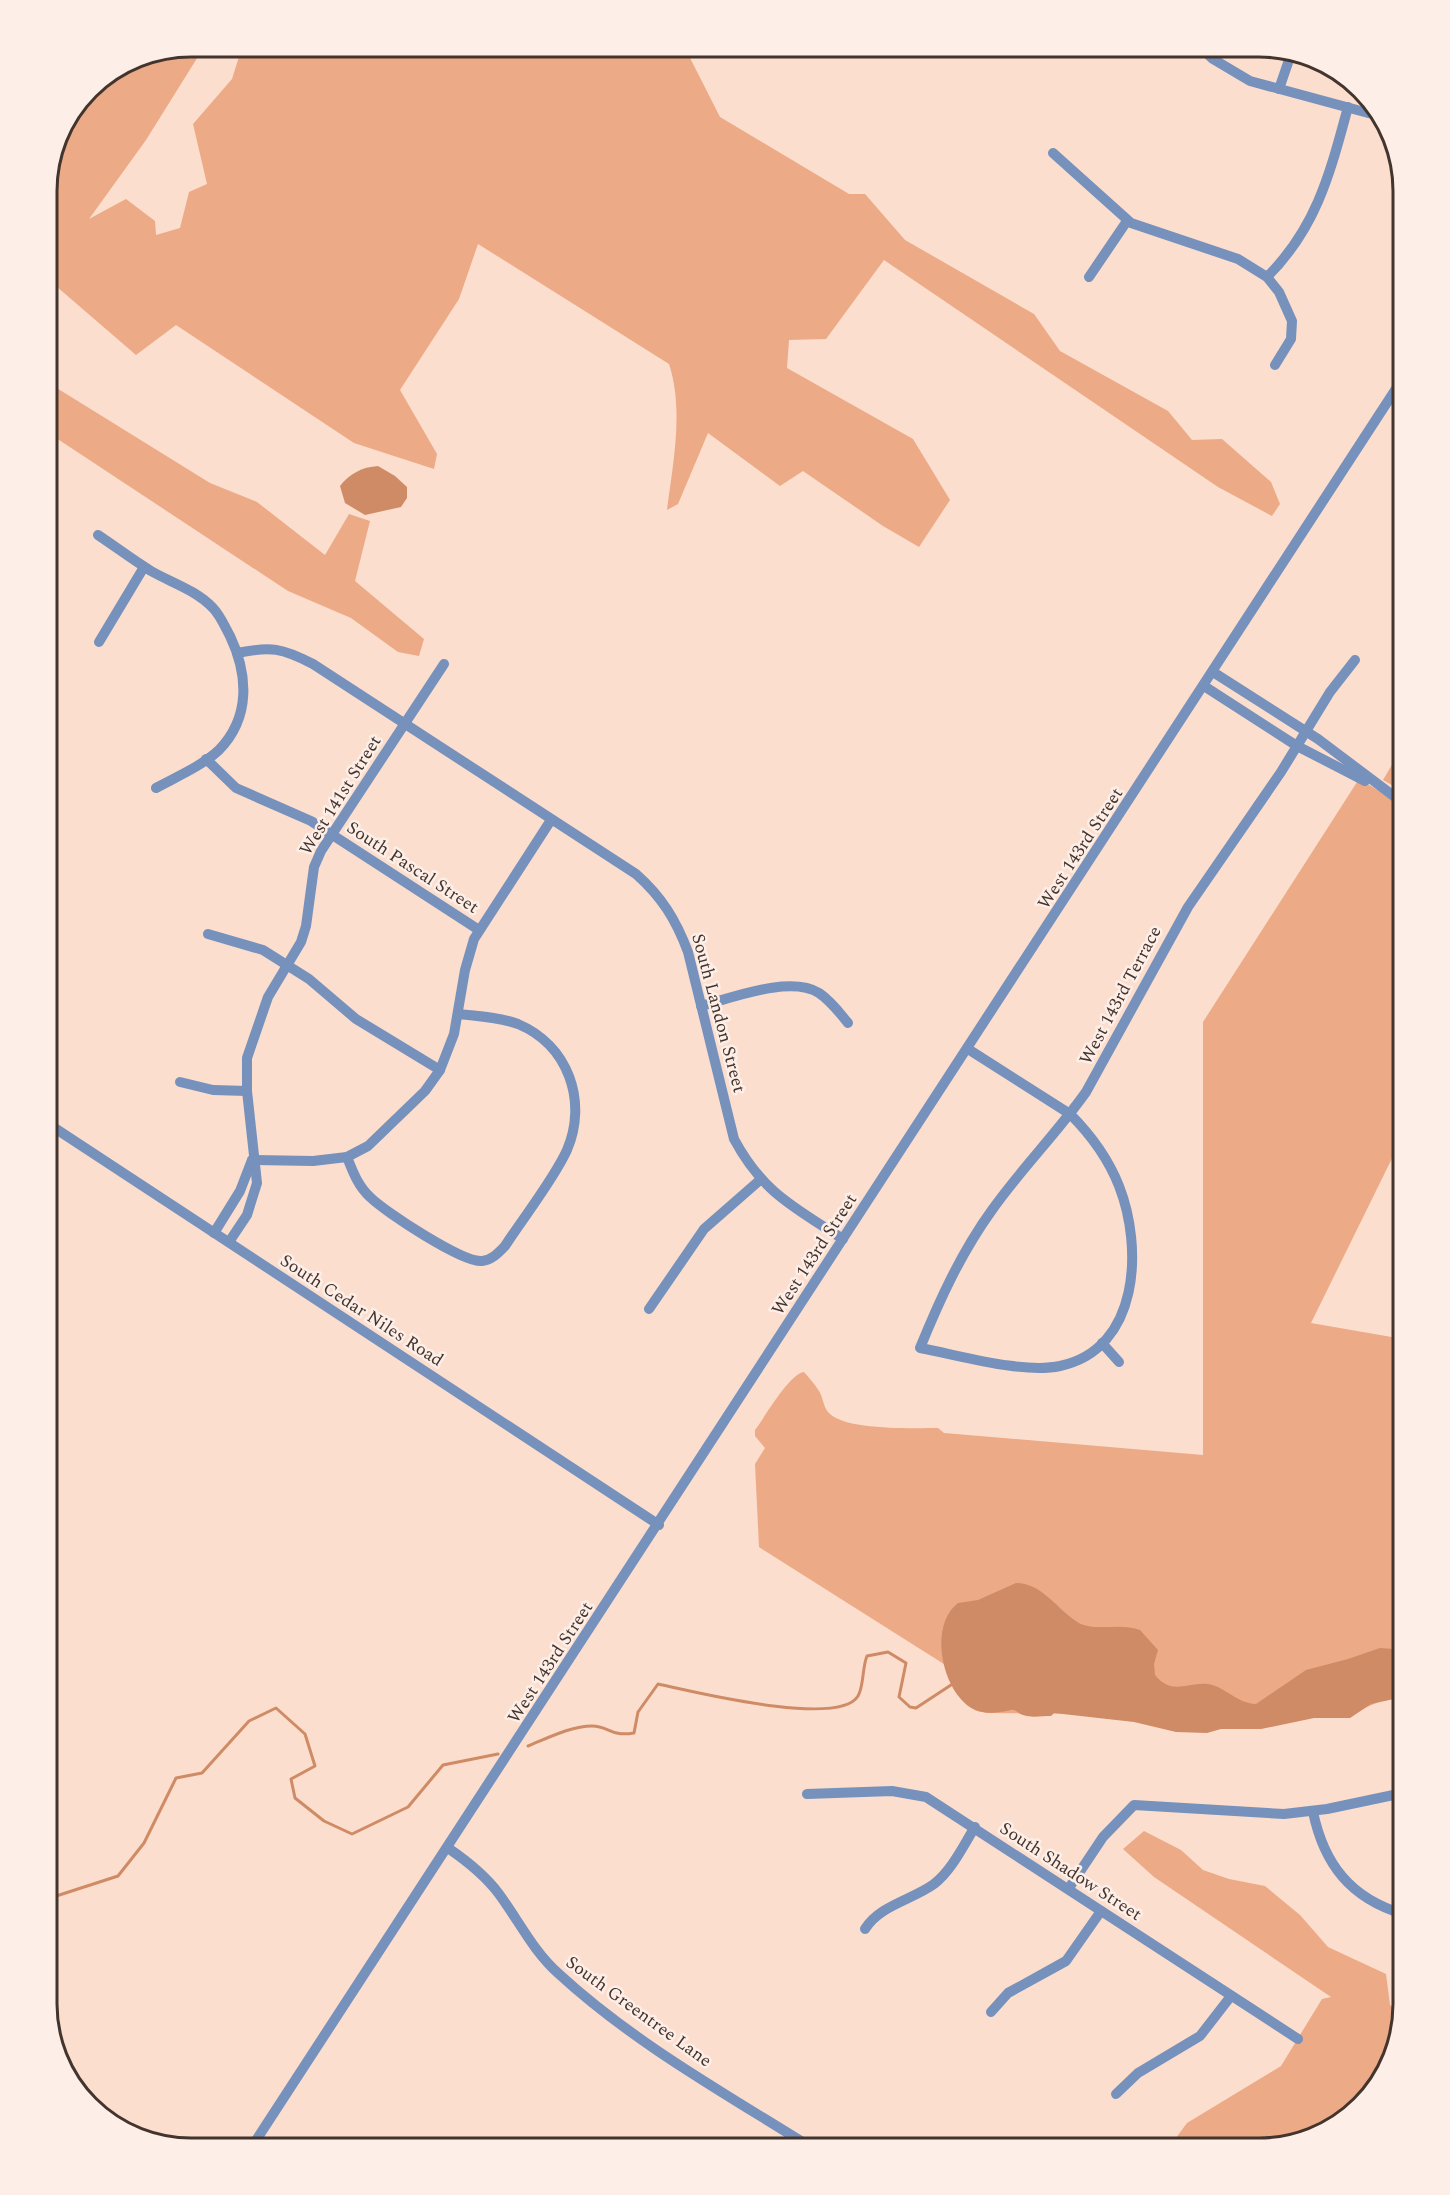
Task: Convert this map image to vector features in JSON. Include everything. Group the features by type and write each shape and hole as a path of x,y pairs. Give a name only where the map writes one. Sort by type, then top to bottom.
{"street":[{"path":"1211,57 1241,77 1367,113"},
{"path":"1279,89 1289,61"},
{"path":"1267,277 1312,220 1329,180 1348,107"},
{"path":"1053,153 1127,221 1238,260 1267,277 1279,292 1292,321 1291,339 1275,365"},
{"path":"1089,277 1127,221"},
{"name":"West 143rd Street","path":"258,2138 1393,395"},
{"path":"98,535 144,567 188,590 214,609 237,653 245,684 243,701 231,733 218,751 156,788"},
{"path":"99,642 144,567"},
{"name":"South Landon Street","path":"237,653 264,647 289,651 359,693 636,874 654,889 680,928 734,1139 760,1180 782,1199 843,1239"},
{"name":"West 143rd Terrace","path":"1102,1343 1086,1356 1075,1361 1037,1368 920,1348 949,1281 978,1230 1013,1182 1070,1114 1109,1054 1184,914 1297,746 1305,730 1355,660"},
{"name":"West 141st Street","path":"229,1242 252,1203 257,1183 252,1160 247,1058 268,997 288,965 306,926 314,867 332,834 444,664"},
{"path":"1213,672 1305,730 1393,796"},
{"path":"1204,686 1297,746 1379,787"},
{"name":"South Pascal Street","path":"206,759 246,794 311,820 479,930"},
{"path":"252,1160 313,1161 347,1157 368,1146 406,1112 440,1070 448,1053 459,1014 468,954 479,930 551,820"},
{"path":"208,934 263,950 309,979 356,1019 440,1070"},
{"path":"701,1006 770,988 799,987 817,992 832,1004 848,1023"},
{"path":"347,1157 357,1182 369,1196 460,1256 482,1261 495,1256 505,1246 566,1152 575,1120 574,1089 557,1052 532,1032 504,1020 459,1014"},
{"path":"968,1049 1070,1114 1090,1135 1106,1159 1119,1186 1129,1228 1131,1280 1128,1301 1117,1324 1102,1343 1119,1362"},
{"path":"180,1082 213,1090 247,1091"},
{"name":"South Cedar Niles Road","path":"57,1130 659,1524"},
{"name":"West 141st Street","path":"214,1233 240,1191 252,1160"},
{"path":"649,1309 704,1229 760,1180"},
{"name":"South Shadow Street","path":"807,1794 892,1791 915,1793 937,1803 1298,2039"},
{"path":"1069,1888 1103,1837 1134,1805 1249,1813 1312,1812 1393,1795"},
{"path":"1312,1812 1324,1852 1340,1875 1380,1904 1393,1909"},
{"path":"865,1929 878,1914 926,1889 942,1877 975,1827"},
{"name":"South Greentree Lane","path":"448,1848 474,1868 492,1886 533,1947 561,1976 675,2061 796,2138"},
{"path":"991,2012 1008,1993 1066,1961 1101,1911"},
{"path":"1116,2094 1138,2073 1200,2036 1231,1996"}],"shaded area":[{"path":"182,57 198,57 146,140 89,219 126,199 155,221 156,235 180,228 189,192 207,184 193,124 232,79 239,57 690,57 720,117 849,194 865,194 905,240 1034,314 1060,351 1168,411 1192,440 1222,439 1271,482 1280,504 1272,516 1218,487 884,260 826,339 789,340 787,368 913,439 950,500 919,547 883,526 803,471 780,486 708,433 678,504 667,510 677,418 669,364 478,244 459,299 400,390 437,454 434,469 354,443 176,325 136,355 57,287 57,182 67,139 80,116 96,96 124,75 148,64"},
{"path":"57,388 210,483 257,502 325,555 349,514 370,521 355,581 424,639 419,656 398,652 351,618 288,591 57,439"},
{"path":"378,466 395,476 407,487 407,498 401,507 365,515 345,503 340,486 356,472"},
{"path":"1393,763 1393,786 1383,780"},
{"path":"1359,779 1393,799 1393,1156 1311,1323 1393,1337 1393,1696 1345,1716 986,1713 970,1706 959,1696 947,1666 759,1547 755,1464 765,1448 755,1436 755,1430 791,1380 804,1372 819,1391 828,1412 848,1423 897,1428 938,1428 944,1433 1203,1455 1203,1022"},
{"path":"1016,1583 1026,1584 1042,1592 1071,1618 1086,1626 1125,1627 1140,1630 1158,1650 1154,1664 1155,1675 1168,1685 1180,1687 1208,1684 1243,1701 1256,1704 1306,1670 1380,1648 1393,1649 1393,1699 1371,1704 1350,1718 1314,1718 1261,1729 1221,1729 1207,1733 1176,1732 1134,1722 1054,1713 1051,1716 1033,1717 1013,1710 993,1713 979,1712 964,1702 954,1690 947,1676 941,1643 943,1628 949,1614 958,1603 978,1600"},
{"path":"1144,1831 1181,1850 1203,1870 1229,1879 1265,1886 1300,1915 1328,1947 1386,1974 1390,2005 1393,2007 1388,2039 1375,2071 1354,2099 1341,2110 1311,2128 1277,2137 1176,2138 1187,2123 1281,2066 1322,1999 1331,1997 1154,1877 1123,1849"}],"waterway":[{"path":"528,1746 560,1733 592,1726 620,1734 634,1733 638,1712 658,1684 763,1705 823,1709 845,1705 858,1696 867,1656 888,1652 906,1663 899,1697 910,1707 916,1708 951,1685"},
{"path":"57,1896 118,1876 144,1843 176,1778 202,1773 249,1721 276,1708 305,1734 315,1766 291,1779 295,1798 324,1821 352,1834 408,1807 443,1765 498,1754"}]}
